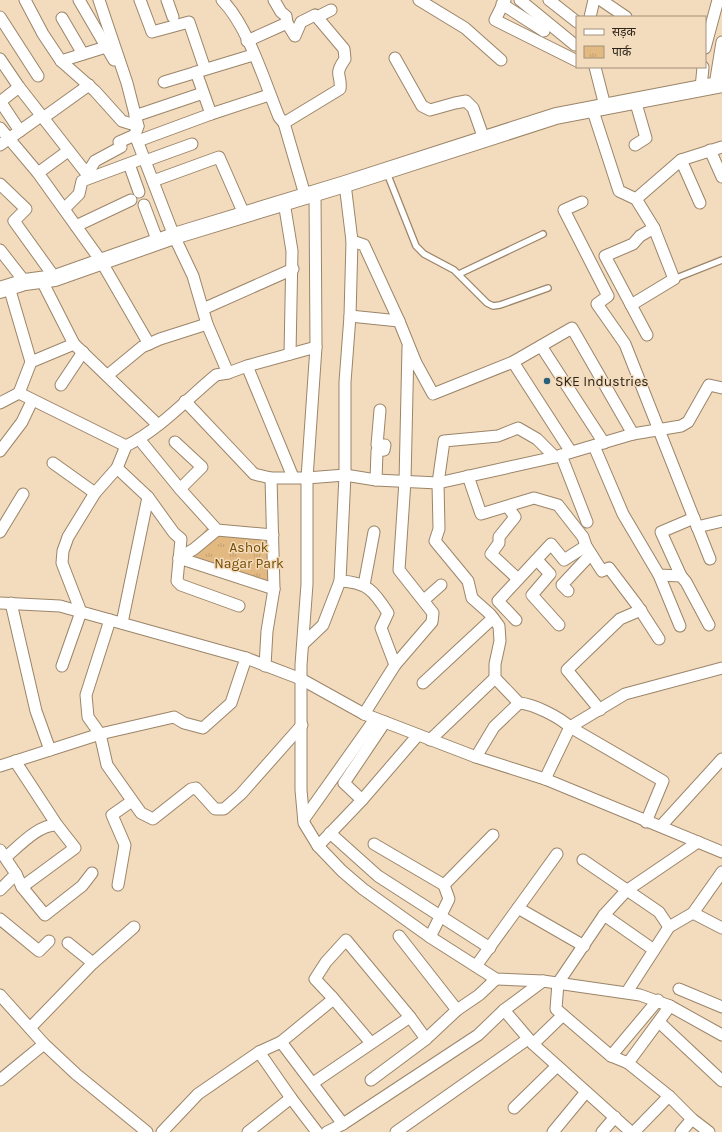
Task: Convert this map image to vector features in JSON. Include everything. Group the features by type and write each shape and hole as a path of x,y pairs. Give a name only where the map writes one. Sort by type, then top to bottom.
{"street":[{"path":"25,0 43,34 61,61 89,85 122,121 136,130 211,114 269,95"},
{"path":"79,0 127,83"},
{"path":"99,0 127,83 136,130 145,160 174,236 193,276 207,324 228,373"},
{"path":"140,0 152,32 189,22 200,70 203,93 211,114"},
{"path":"167,0 173,17"},
{"path":"222,0 230,8 248,41 269,95 279,117 284,123 310,194 316,347 307,478 307,584 301,679 301,790 304,823 318,846 342,871 363,889 430,937 496,979 543,981 627,992 658,1000 722,1035"},
{"path":"274,0 281,12 286,16 287,23 295,36 301,22 315,14 344,49 345,59 338,69 341,83 340,90 284,123"},
{"path":"419,0 465,28 501,60"},
{"path":"520,0 574,45"},
{"path":"549,0 564,5 576,21"},
{"path":"590,16 594,0"},
{"path":"601,0 625,16"},
{"path":"706,44 718,0"},
{"path":"544,32 504,2 495,20 576,60"},
{"path":"317,17 331,10"},
{"path":"0,17 38,76"},
{"path":"62,18 82,54"},
{"path":"248,41 287,23"},
{"path":"713,85 722,42"},
{"path":"61,61 106,47"},
{"path":"164,82 253,55"},
{"path":"395,58 422,106 430,110 466,101 473,108 484,139"},
{"path":"0,59 19,87 87,174 95,161 122,147 119,142 136,130 203,93"},
{"path":"593,68 598,107 619,191 636,199 654,228 674,278 631,306"},
{"path":"704,68 713,85"},
{"path":"4,142 89,85"},
{"path":"0,402 19,393 31,362 4,289 25,282 48,279 174,236 345,184 556,116 713,85"},
{"path":"19,87 0,101 20,131"},
{"path":"635,100 646,138 635,145"},
{"path":"0,128 4,142 38,174 101,262 149,344"},
{"path":"64,209 79,194 82,181 192,144"},
{"path":"636,199 681,160 722,147"},
{"path":"710,150 722,177"},
{"path":"38,174 68,151"},
{"path":"153,181 219,157 244,214"},
{"path":"681,160 700,203"},
{"path":"129,164 139,192"},
{"path":"0,184 26,209 14,221 48,279 74,344 108,375 158,425"},
{"path":"303,644 323,625 340,581 345,475 345,382 350,316 352,241 345,184"},
{"path":"76,226 131,200"},
{"path":"284,202 292,245 293,269 290,354"},
{"path":"582,202 564,210 608,296 597,304 625,344 710,558"},
{"path":"144,205 158,242"},
{"path":"647,335 605,256 633,244 640,236 654,228"},
{"path":"352,241 364,245 399,321 416,363 433,394 513,362 572,328 633,434"},
{"path":"0,250 25,282"},
{"path":"203,309 293,269"},
{"path":"350,316 399,321"},
{"path":"108,375 142,347 207,324"},
{"path":"364,714 395,666 432,622 433,613 399,570 405,481 408,342"},
{"path":"31,362 74,344"},
{"path":"541,346 599,444 623,514 659,575 680,626"},
{"path":"62,666 81,612 62,563 63,551 68,537 95,493 117,468 126,446 139,439 158,425 216,375 228,373 247,366 316,347"},
{"path":"61,385 83,352"},
{"path":"513,362 563,455 587,522"},
{"path":"247,366 293,477"},
{"path":"185,401 254,474 272,478 307,478 345,475 376,480 438,483 563,455 633,434 681,426 688,422 709,385 722,388"},
{"path":"19,393 126,446"},
{"path":"0,451 22,422 32,400"},
{"path":"376,480 377,452 384,450 385,445 377,445 380,410"},
{"path":"430,740 495,678 500,636 499,626 493,618 472,598 468,581 435,541 439,529 438,483 444,441 498,436 518,428 563,455"},
{"path":"139,439 180,489 217,530 273,535"},
{"path":"174,442 202,467 180,489"},
{"path":"53,463 95,493"},
{"path":"117,468 148,497 174,533 181,539 177,581 181,585 239,606"},
{"path":"468,476 481,514 534,498 558,505 583,537 588,550 602,571 610,568 660,639"},
{"path":"265,666 274,589 272,478"},
{"path":"0,532 22,494"},
{"path":"122,624 148,497"},
{"path":"508,507 515,517 498,537 499,543 491,554 518,580"},
{"path":"709,624 686,582 681,576 661,532 695,523 722,522"},
{"path":"179,558 194,549 217,530"},
{"path":"364,585 374,532"},
{"path":"516,620 498,601 551,544 564,560 588,550"},
{"path":"568,591 562,584 588,550"},
{"path":"179,558 274,589"},
{"path":"537,560 550,574 532,595 559,625"},
{"path":"659,575 681,576"},
{"path":"340,581 354,582 364,585 381,602 388,613 382,628 395,666"},
{"path":"424,600 441,584"},
{"path":"50,750 36,711 5,603 60,606 246,658 301,679 364,714 476,757 546,779 646,822 661,826 722,852"},
{"path":"600,710 567,670 620,619 641,610"},
{"path":"423,683 493,618"},
{"path":"110,620 86,695 88,717 100,734 107,765 141,813 153,819 159,816 191,789 196,788 215,808 224,809 241,794 302,725"},
{"path":"0,766 100,734 174,717 184,723 203,728 231,703 246,658"},
{"path":"546,779 570,726 600,710 625,694 722,668"},
{"path":"495,678 507,693 519,703 526,703 561,719 570,726 663,781 646,822"},
{"path":"476,757 494,727 519,703"},
{"path":"362,800 344,783 380,720"},
{"path":"304,819 380,720"},
{"path":"318,846 362,800 418,735"},
{"path":"661,826 722,759"},
{"path":"15,761 57,825 75,848 22,887"},
{"path":"118,885 125,845 112,815 132,801"},
{"path":"57,825 50,824 3,854 16,874 22,887 45,915 82,886 92,873"},
{"path":"330,833 378,876 490,948"},
{"path":"444,885 493,835"},
{"path":"698,842 626,891 604,915 558,983 556,1009 611,1056 628,1063 669,1096 692,1119 709,1132"},
{"path":"374,844 444,885 449,900 430,937"},
{"path":"476,966 557,854"},
{"path":"583,860 626,891 659,912 669,927"},
{"path":"627,992 669,927 694,913 722,872"},
{"path":"0,890 16,874"},
{"path":"518,908 584,946"},
{"path":"694,913 722,928"},
{"path":"604,915 654,950"},
{"path":"0,919 39,951 49,941"},
{"path":"30,1028 92,963 134,927"},
{"path":"399,936 456,1010"},
{"path":"371,1043 315,979 326,962 346,940 410,1017 426,1039"},
{"path":"68,943 92,963"},
{"path":"371,1080 426,1039 456,1010 479,994 496,979"},
{"path":"327,1132 343,1124 478,1034 504,1010 543,981"},
{"path":"679,989 722,1007"},
{"path":"0,995 44,1044 76,1074 147,1132"},
{"path":"162,1132 198,1094 259,1052 281,1042 324,1009 332,997"},
{"path":"611,1056 658,1000"},
{"path":"628,1063 670,1006"},
{"path":"504,1010 530,1042 631,1132"},
{"path":"396,1132 530,1042 563,1015"},
{"path":"313,1083 410,1017"},
{"path":"659,1022 722,1081"},
{"path":"281,1042 343,1124"},
{"path":"0,1080 44,1044"},
{"path":"259,1052 291,1098 318,1132"},
{"path":"514,1108 557,1066"},
{"path":"553,1132 586,1092"},
{"path":"634,1132 669,1096"},
{"path":"248,1132 291,1098"},
{"path":"602,1132 615,1117"},
{"path":"681,1132 692,1119"}],"lane":[{"path":"386,171 416,246 424,254 459,274 482,299 493,306 548,288"},
{"path":"459,274 543,234"},
{"path":"674,278 722,260"}],"green space":[{"name":"Ashok Nagar Park","path":"208,526 270,537 269,583 188,554"}],"place":[{"name":"SKE Industries","path":"547,381"}]}
